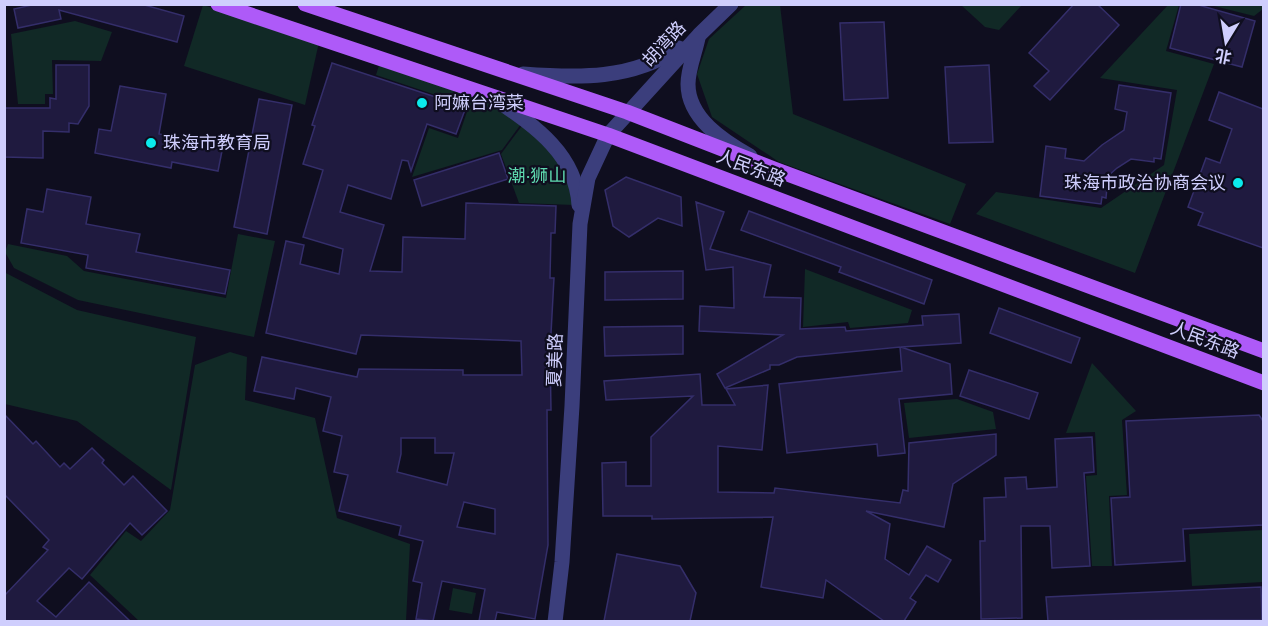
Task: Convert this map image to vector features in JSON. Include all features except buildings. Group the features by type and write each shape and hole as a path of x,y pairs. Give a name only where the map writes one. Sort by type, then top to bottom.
{"main road":[{"name":"人民东路","path":"218,4 608,135 1263,383"},
{"name":"人民东路","path":"305,4 627,112 1263,351"}],"street":[{"name":"胡湾路","path":"627,112 731,4"},
{"path":"513,74 572,76 614,74 648,66 699,35"},
{"path":"699,35 689,74 691,103 706,125 742,152 774,169"},
{"path":"491,96 527,121 566,160 575,182 580,224"},
{"name":"夏美路","path":"555,621 562,562 572,417 580,224 588,178 608,135 627,112"}],"green space":[{"path":"1169,4 1179,5 1166,51 1214,64 1135,273 976,214 996,192 1101,208 1164,165 1177,90 1100,78"},
{"path":"203,5 319,42 305,105 184,66"},
{"path":"746,5 780,5 793,114 966,184 950,224 779,162 712,117 697,74 709,39"},
{"path":"961,5 1022,5 999,30 985,27"},
{"path":"1210,5 1263,5 1263,9 1254,16"},
{"path":"75,21 112,32 101,61 52,60 53,94 45,94 45,104 18,104 11,34"},
{"path":"380,62 486,98 521,124 502,150 412,177 429,128 458,138 469,106 376,75"},
{"name":"潮·狮山","path":"524,123 558,159 572,184 574,205 519,203 501,154"},
{"path":"238,234 275,241 254,337 78,300 14,268 5,252 8,244 67,256 84,271 226,298"},
{"path":"805,269 912,310 908,323 850,328 848,322 803,327"},
{"path":"4,272 77,310 196,337 171,490 77,421 5,404"},
{"path":"230,352 247,357 245,400 315,418 337,518 410,544 406,621 139,621 90,575 126,531 141,541 170,510 195,365"},
{"path":"1092,363 1136,411 1122,420 1127,495 1109,496 1112,566 1092,566 1086,476 1097,475 1095,432 1066,433"},
{"path":"957,399 993,412 996,429 909,438 904,403"},
{"path":"1263,530 1263,582 1192,586 1189,534"},
{"path":"453,588 476,593 472,614 449,610"}],"place":[{"name":"阿嫲台湾菜","path":"422,103"},
{"name":"珠海市教育局","path":"151,143"},
{"name":"珠海市政治协商会议","path":"1238,183"}]}
